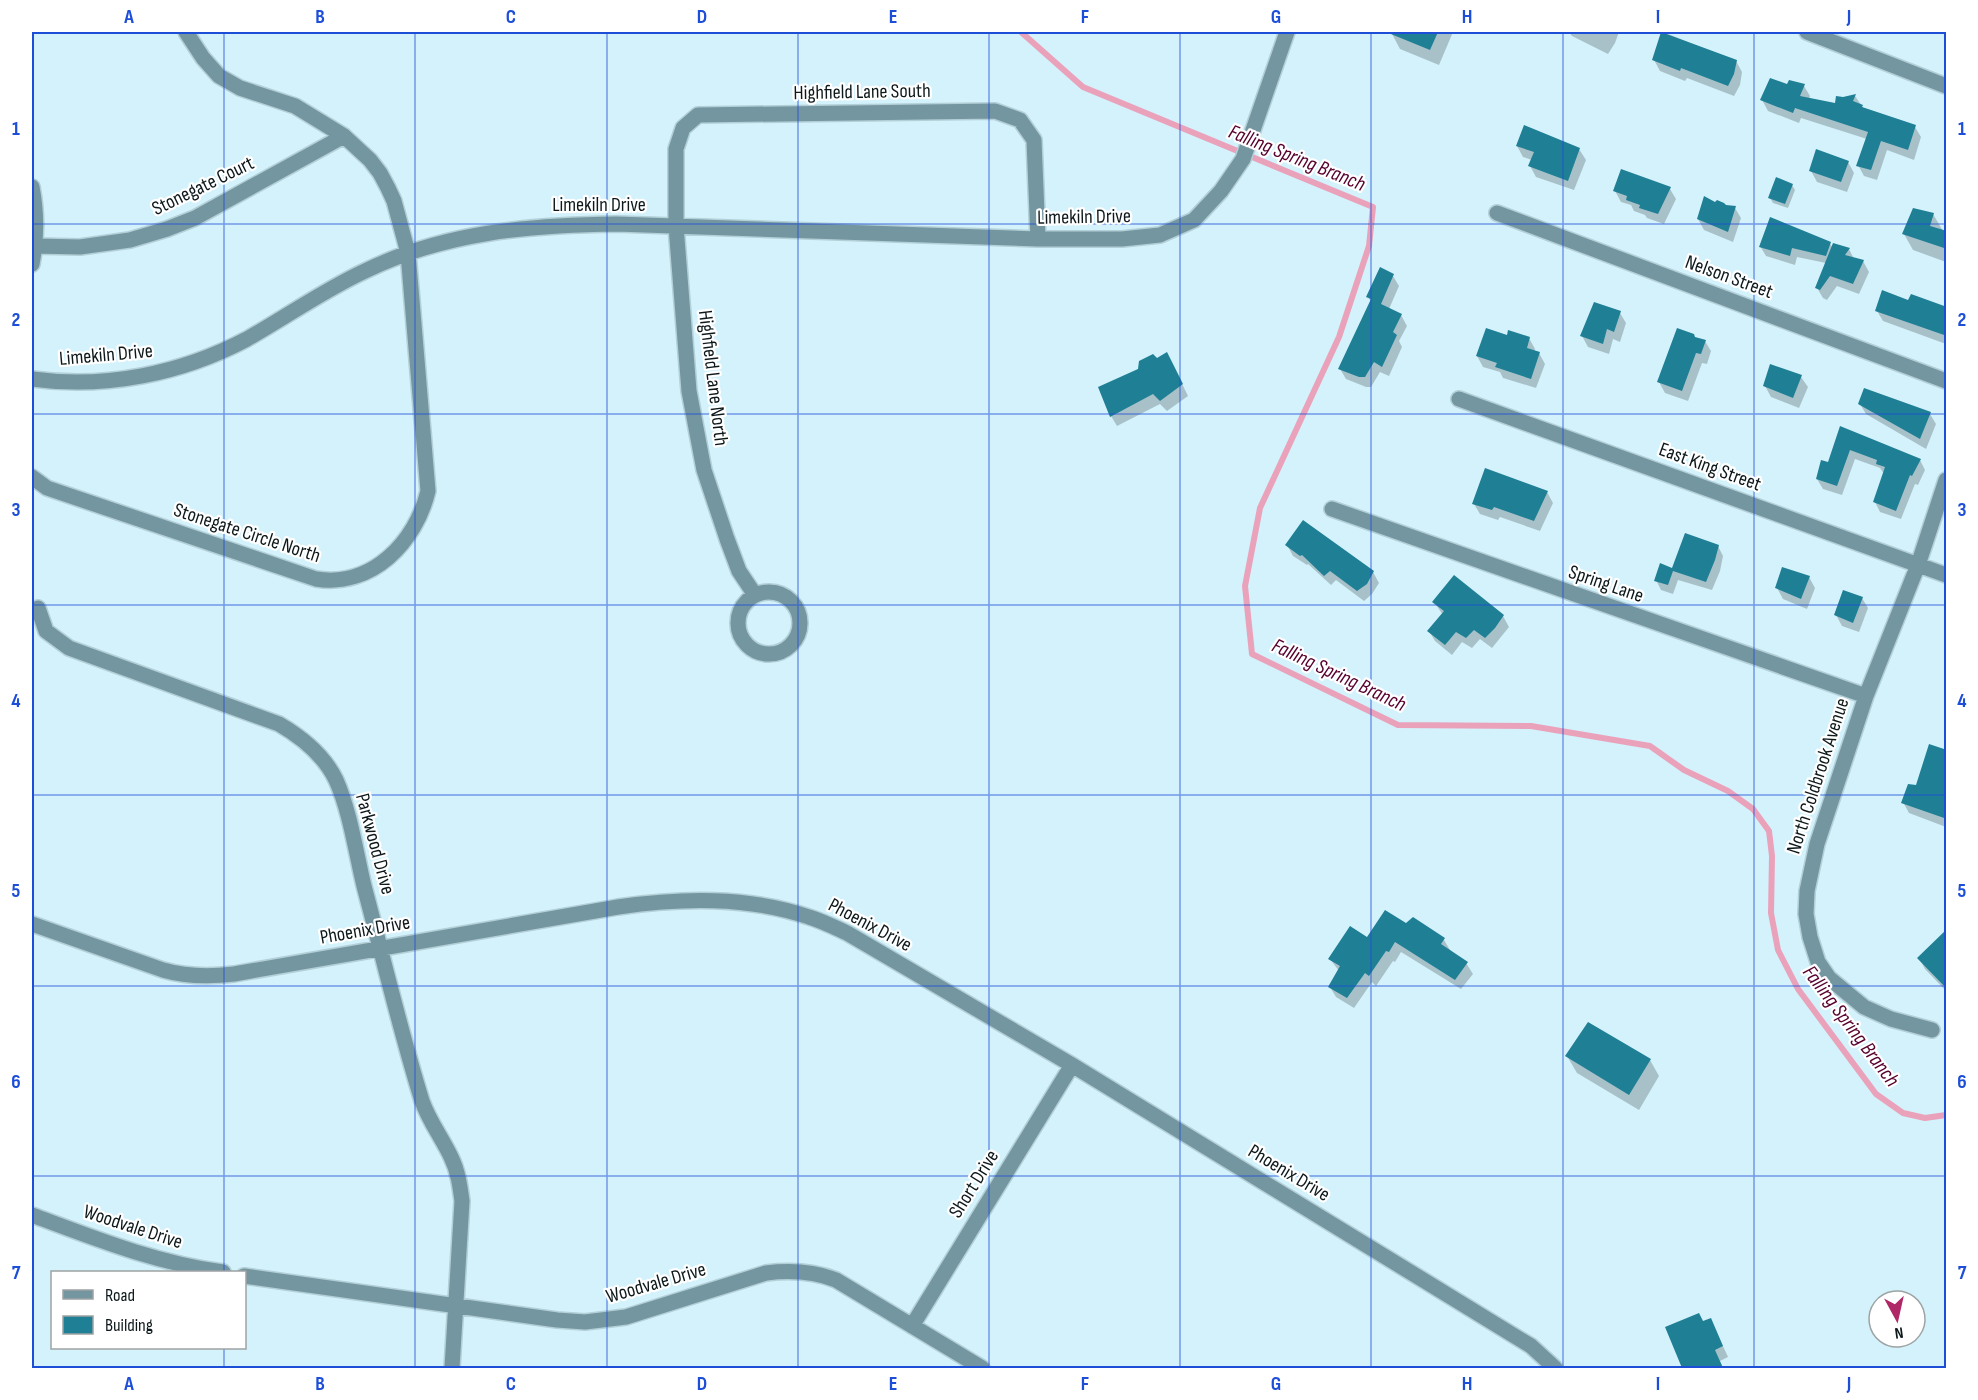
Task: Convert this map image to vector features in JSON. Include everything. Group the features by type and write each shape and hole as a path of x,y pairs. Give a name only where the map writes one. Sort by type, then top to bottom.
{"street":[{"name":"Stonegate Circle North","path":"32,477 47,488 316,579 328,581 366,572 380,565 393,554 421,516 428,491 408,254 394,201 380,173 370,160 344,136 295,106 228,82 202,58 186,32"},
{"name":"Limekiln Drive","path":"32,379 92,382 135,377 176,368 212,356 246,339 365,271 408,254 471,235 517,228 572,225 676,226 1038,239 1122,239 1160,235 1194,220 1221,191 1243,159 1287,32"},
{"path":"1807,32 1947,86"},
{"name":"Highfield Lane South","path":"676,226 676,149 683,128 698,115 995,111 1020,120 1034,140 1038,239"},
{"name":"Stonegate Court","path":"35,246 80,248 130,240 167,229 195,218 344,136"},
{"path":"32,187 36,218 32,264"},
{"name":"Nelson Street","path":"1497,213 1947,381"},
{"name":"Highfield Lane North","path":"676,226 689,392 704,470 739,571 755,595"},
{"name":"East King Street","path":"1459,399 1947,575"},
{"name":"North Coldbrook Avenue","path":"1932,1030 1891,1019 1864,1007 1829,978 1818,962 1806,914 1807,891 1817,844 1866,696 1918,565 1947,480"},
{"name":"Spring Lane","path":"1332,509 1866,696"},
{"path":"765,592 785,596 798,612 799,632 794,641 778,653 758,652 742,639 738,619 747,601 755,595 765,592"},
{"name":"Parkwood Drive","path":"38,608 46,631 69,648 279,724 299,735 330,769 340,792 380,949 423,1102 434,1128 451,1156 459,1181 462,1201 452,1368"},
{"name":"Phoenix Drive","path":"32,924 163,970 207,977 640,904 682,900 726,901 764,906 809,916 847,933 1072,1065 1531,1346 1555,1368"},
{"name":"Short Drive","path":"912,1326 1072,1065"},
{"name":"Woodvale Drive","path":"32,1215 139,1254 218,1271"},
{"name":"Woodvale Drive","path":"246,1276 585,1322 626,1317 766,1273 798,1271 823,1275 836,1280 982,1368"}],"building":[{"path":"1386,32 1438,32 1430,50"},
{"path":"1661,32 1737,60 1728,86 1681,68 1680,71 1652,60"},
{"path":"1770,78 1787,84 1789,80 1805,84 1800,96 1835,103 1836,96 1856,94 1853,101 1863,105 1862,107 1916,125 1908,150 1881,141 1871,170 1856,166 1868,132 1795,108 1793,113 1760,100"},
{"path":"1524,125 1580,148 1568,181 1528,166 1534,152 1516,146"},
{"path":"1816,149 1849,161 1841,182 1809,171"},
{"path":"1621,169 1671,187 1658,214 1639,208 1640,205 1626,200 1627,196 1613,191"},
{"path":"1776,177 1793,184 1785,204 1768,198"},
{"path":"1704,196 1715,202 1717,200 1726,205 1736,206 1728,232 1697,219"},
{"path":"1913,208 1934,213 1930,226 1947,231 1947,249 1902,234"},
{"path":"1770,217 1831,242 1826,256 1792,248 1790,256 1759,247"},
{"path":"1833,243 1850,248 1845,255 1864,260 1853,284 1830,276 1820,290 1815,288"},
{"path":"1380,267 1394,274 1381,304 1402,314 1393,332 1397,335 1382,367 1374,362 1365,377 1359,377 1338,369 1371,299 1366,297"},
{"path":"1882,290 1908,300 1911,294 1947,307 1947,336 1875,311"},
{"path":"1594,302 1621,311 1614,332 1607,329 1603,344 1580,336"},
{"path":"1486,328 1507,335 1508,330 1530,337 1527,348 1540,352 1531,379 1495,367 1497,363 1476,356"},
{"path":"1677,328 1706,340 1701,354 1696,353 1682,391 1657,382"},
{"path":"1167,352 1183,384 1160,401 1153,394 1110,417 1098,387 1138,369 1139,361 1153,354 1157,358"},
{"path":"1770,364 1802,375 1793,398 1763,386"},
{"path":"1864,388 1931,412 1920,439 1858,404"},
{"path":"1840,426 1921,459 1912,476 1910,475 1896,511 1873,502 1885,467 1876,464 1877,460 1850,450 1837,486 1816,479 1821,460 1828,462"},
{"path":"1485,468 1548,491 1534,521 1494,507 1492,510 1472,504"},
{"path":"1303,520 1374,571 1367,584 1357,591 1330,571 1324,576 1302,555 1300,556 1285,545"},
{"path":"1685,533 1719,545 1706,582 1673,571 1668,585 1654,581 1660,563 1672,568"},
{"path":"1782,567 1810,576 1801,599 1775,588"},
{"path":"1454,575 1504,615 1485,638 1474,630 1466,638 1456,632 1445,645 1427,631 1444,611 1432,602"},
{"path":"1843,590 1863,597 1853,623 1834,615"},
{"path":"1929,744 1947,750 1947,819 1901,803 1908,784 1916,785"},
{"path":"1385,910 1406,923 1413,917 1445,938 1441,944 1468,962 1455,980 1395,942 1369,976 1365,973 1347,998 1328,987 1340,966 1328,959 1350,926 1367,937"},
{"path":"1947,929 1947,989 1917,958"},
{"path":"1588,1022 1651,1059 1629,1095 1565,1056"},
{"path":"1699,1313 1703,1321 1711,1318 1723,1346 1715,1350 1723,1368 1682,1368 1665,1327"}],"waterway":[{"name":"Falling Spring Branch","path":"1021,32 1083,87 1373,207 1369,246 1339,337 1260,508 1245,586 1252,654 1398,725 1531,726 1650,746 1684,770 1728,791 1753,809 1769,831 1772,856 1771,913 1778,950 1798,989 1876,1094 1903,1113 1925,1118 1946,1115"}]}
